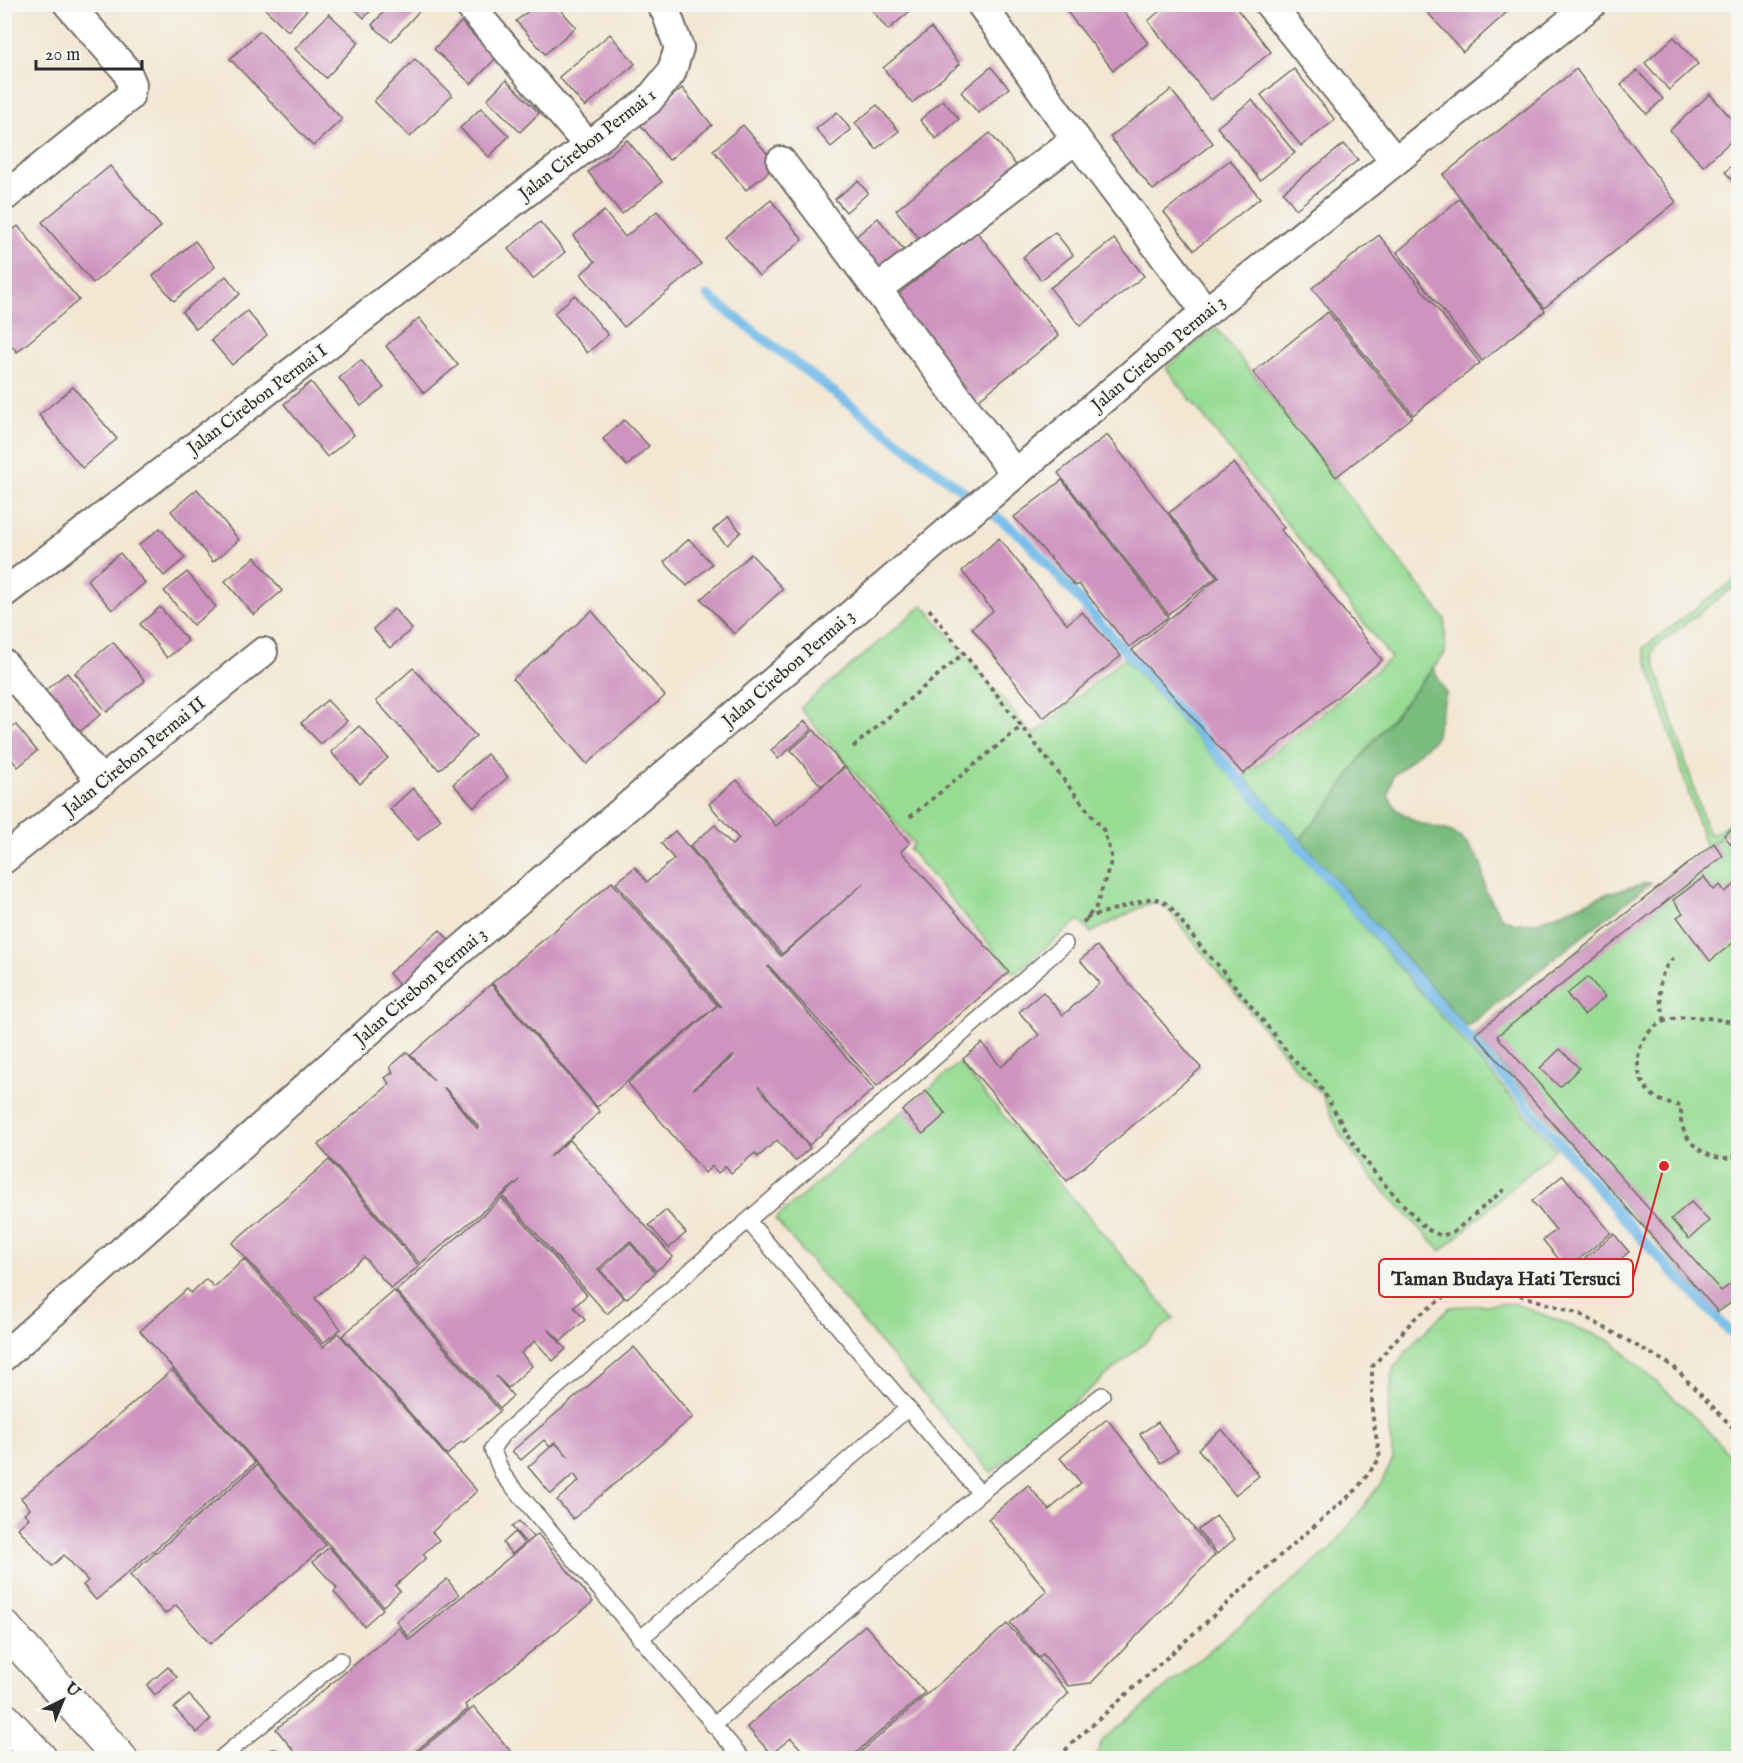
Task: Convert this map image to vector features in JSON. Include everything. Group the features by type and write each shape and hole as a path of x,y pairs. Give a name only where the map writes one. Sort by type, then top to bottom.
{"highway":[{"path":"4,1627 120,1758"},
{"path":"4,1719 40,1758"}],"street":[{"path":"4,197 129,98 132,84 126,70 68,4"},
{"path":"468,4 588,145"},
{"name":"Jalan Cirebon Permai 1","path":"509,206 648,101 671,74 679,48 662,4"},
{"path":"981,4 1076,139 1206,312"},
{"path":"1269,4 1395,162"},
{"name":"Jalan Cirebon Permai 3","path":"4,1356 450,959 1015,474 1206,312 1592,4"},
{"path":"877,289 1076,139"},
{"path":"781,161 1015,474"},
{"name":"Jalan Cirebon Permai I","path":"4,593 509,206"},
{"name":"Jalan Cirebon Permai II","path":"4,859 263,652"},
{"path":"4,664 102,782"}],"lane":[{"path":"742,1758 503,1475 492,1449 502,1435 1065,944"},
{"path":"748,1221 980,1493"},
{"path":"713,1725 980,1493 1102,1395"},
{"path":"640,1639 907,1408"},
{"path":"221,1758 340,1660"}],"path":[{"path":"929,609 1104,831 1112,859 1096,907 1065,944"},
{"path":"853,747 964,653"},
{"path":"910,817 1022,726"},
{"path":"1086,918 1152,898 1168,905 1294,1061 1313,1078 1353,1143 1376,1175 1426,1229 1442,1236 1455,1231 1507,1187"},
{"path":"1665,1021 1660,982 1668,963 1676,956"},
{"path":"1738,1023 1693,1017 1665,1021 1652,1028 1642,1040 1637,1055 1638,1070 1643,1084 1653,1096 1666,1104 1681,1106 1681,1121 1686,1135 1695,1147 1708,1156 1724,1158 1738,1156"},
{"path":"1060,1758 1068,1747 1356,1490 1380,1458 1372,1413 1372,1367 1414,1319 1451,1292 1497,1288 1580,1314 1672,1366 1738,1433"}],"green space":[{"path":"1216,328 1445,619 1445,653 1367,749 1327,808 1300,839 1244,776 1391,658 1166,368"},
{"path":"1738,577 1738,584 1655,647 1652,654 1708,833 1716,833 1738,815 1738,822 1706,848 1643,648"},
{"path":"923,605 1033,735 1124,658 1311,865 1556,1149 1441,1251 1373,1179 1353,1154 1337,1128 1321,1093 1298,1071 1168,910 1158,903 1145,905 1091,933 1079,920 1014,974 909,849 914,844 800,708"},
{"path":"1433,668 1446,693 1435,738 1393,776 1388,795 1397,810 1418,823 1452,832 1467,843 1482,864 1485,890 1501,917 1515,923 1537,922 1611,892 1652,882 1467,1027 1300,839 1327,808 1367,749"},
{"path":"1720,838 1738,862 1738,1299 1718,1313 1474,1034"},
{"path":"959,1063 1174,1318 991,1473 775,1219"},
{"path":"1513,1303 1611,1341 1700,1422 1738,1465 1738,1758 1096,1758 1102,1741 1333,1547 1381,1483 1393,1460 1388,1411 1393,1369 1418,1338 1450,1307"}],"building":[{"path":"260,4 312,4 288,31"},
{"path":"350,4 377,4 364,18"},
{"path":"391,4 412,4 419,11 391,42 372,25"},
{"path":"867,4 918,4 888,30"},
{"path":"1061,4 1118,4 1148,43 1113,70"},
{"path":"1168,4 1233,4 1271,52 1211,100 1148,21"},
{"path":"1420,4 1516,4 1463,52"},
{"path":"536,5 556,5 576,27 545,54 516,21"},
{"path":"329,14 359,42 326,78 295,49"},
{"path":"461,22 496,58 471,84 434,49"},
{"path":"931,28 960,64 912,103 883,68"},
{"path":"260,31 342,119 313,146 230,59"},
{"path":"610,34 635,64 585,107 559,77"},
{"path":"1674,37 1698,64 1669,90 1645,63"},
{"path":"415,59 452,95 410,137 374,101"},
{"path":"991,67 1009,88 978,113 961,92"},
{"path":"1294,69 1335,120 1301,146 1261,95"},
{"path":"1576,69 1676,202 1544,308 1443,175"},
{"path":"1637,70 1663,99 1647,114 1621,85"},
{"path":"506,80 539,113 520,132 487,99"},
{"path":"682,88 712,125 669,160 639,123"},
{"path":"1171,90 1213,143 1153,190 1110,137"},
{"path":"1710,94 1738,126 1738,135 1703,166 1670,130"},
{"path":"943,100 959,119 936,139 920,120"},
{"path":"1252,100 1295,153 1260,180 1217,127"},
{"path":"877,105 899,131 876,149 855,123"},
{"path":"481,108 509,136 489,157 460,128"},
{"path":"837,112 851,130 831,147 816,129"},
{"path":"743,125 777,165 746,190 713,150"},
{"path":"990,133 1016,165 922,242 896,210"},
{"path":"627,140 662,182 622,214 588,172"},
{"path":"1344,144 1358,160 1296,209 1283,192"},
{"path":"1230,160 1260,198 1194,250 1164,212"},
{"path":"1738,160 1738,186 1725,172"},
{"path":"110,166 161,227 93,283 42,222"},
{"path":"858,181 868,193 846,212 835,199"},
{"path":"1459,199 1545,311 1482,361 1397,252"},
{"path":"771,200 803,240 759,276 726,237"},
{"path":"604,211 625,237 657,211 701,264 624,327 581,274 595,262 573,236"},
{"path":"878,218 908,255 883,276 853,239"},
{"path":"540,222 565,252 533,279 508,249"},
{"path":"18,226 79,300 17,352 4,337 4,237"},
{"path":"977,232 1059,336 974,403 892,299"},
{"path":"1055,232 1073,255 1041,280 1023,257"},
{"path":"1379,235 1480,363 1413,415 1312,288"},
{"path":"1114,239 1144,276 1080,326 1050,288"},
{"path":"195,241 215,267 174,301 153,276"},
{"path":"226,276 240,294 196,329 182,312"},
{"path":"575,295 608,335 587,353 554,313"},
{"path":"247,311 267,335 232,365 211,340"},
{"path":"1328,312 1412,417 1336,477 1253,372"},
{"path":"419,318 458,365 424,393 386,346"},
{"path":"361,360 384,388 361,406 339,378"},
{"path":"311,382 354,435 327,457 284,404"},
{"path":"73,387 117,439 82,468 39,415"},
{"path":"624,420 649,446 627,466 603,439"},
{"path":"1107,435 1217,577 1168,614 1058,473"},
{"path":"1234,463 1284,528 1281,530 1382,660 1243,774 1132,650 1219,577 1169,513"},
{"path":"1062,480 1168,617 1129,647 1079,584 1075,586 1014,517"},
{"path":"197,489 239,540 213,562 171,511"},
{"path":"728,517 741,532 727,545 713,530"},
{"path":"160,528 185,558 164,576 139,545"},
{"path":"999,538 1067,624 1082,612 1121,656 1043,718 972,628 993,611 962,571"},
{"path":"689,539 712,564 687,586 664,562"},
{"path":"120,553 145,583 112,610 87,580"},
{"path":"751,554 783,589 734,634 701,599"},
{"path":"255,557 282,591 254,615 225,581"},
{"path":"187,572 216,607 193,625 164,591"},
{"path":"160,607 188,641 167,658 140,624"},
{"path":"394,609 412,629 390,648 373,629"},
{"path":"592,611 665,696 587,764 513,679"},
{"path":"113,642 145,681 107,712 75,673"},
{"path":"413,668 476,736 439,770 376,701"},
{"path":"67,673 101,714 77,734 43,692"},
{"path":"327,700 347,721 321,744 301,723"},
{"path":"805,721 812,729 778,759 771,750"},
{"path":"16,725 37,751 18,767 4,750 4,734"},
{"path":"359,726 388,758 360,784 331,752"},
{"path":"814,730 844,767 821,786 791,750"},
{"path":"487,754 508,777 474,807 453,784"},
{"path":"4,766 11,773 4,778"},
{"path":"845,767 910,843 901,851 1009,972 877,1086 769,966 874,1089 809,1145 758,1086 810,1148 795,1161 777,1140 758,1157 755,1153 731,1173 726,1166 718,1173 712,1166 705,1173 628,1083 718,1005 721,1007 616,883 635,867 647,882 674,859 661,843 675,831 781,956 864,883 782,954 690,846 715,825 732,845 739,839 709,804 737,780 776,826","holes":["732,1056 733,1057 694,1089"]},
{"path":"413,788 441,819 418,840 390,809"},
{"path":"1738,824 1738,854 1724,835"},
{"path":"1714,843 1723,856 1497,1036 1721,1291 1738,1279 1738,1298 1718,1312 1475,1034"},
{"path":"1704,877 1714,890 1720,885 1725,892 1738,882 1738,939 1710,961 1677,917 1683,913 1673,900"},
{"path":"612,882 717,1005 597,1107 492,983"},
{"path":"440,930 453,945 402,989 389,973"},
{"path":"1097,946 1201,1068 1067,1181 963,1059 982,1043 1001,1067 1039,1035 1019,1012 1043,992 1063,1015 1100,983 1080,960"},
{"path":"1588,977 1605,997 1584,1015 1567,994"},
{"path":"491,984 600,1112 549,1157 570,1140 673,1257 656,1271 630,1241 598,1269 624,1298 607,1314 503,1196 520,1180 420,1264 318,1145 390,1084 385,1078 393,1072 390,1067 407,1052 434,1081 411,1055","holes":["445,1088 479,1127 477,1128"]},
{"path":"1560,1049 1579,1068 1560,1087 1540,1068"},
{"path":"926,1091 946,1114 923,1134 902,1111"},
{"path":"329,1160 419,1266 391,1289 364,1257 315,1298 341,1329 323,1343 232,1243"},
{"path":"1563,1175 1611,1233 1567,1269 1543,1240 1556,1230 1532,1201"},
{"path":"502,1198 587,1295 574,1307 585,1320 561,1341 548,1329 566,1349 553,1361 535,1341 521,1353 532,1366 508,1388 496,1376 513,1396 500,1408 396,1291"},
{"path":"1691,1202 1709,1221 1689,1239 1671,1219"},
{"path":"666,1210 686,1233 669,1248 649,1225"},
{"path":"1614,1234 1629,1252 1600,1276 1585,1258"},
{"path":"630,1243 655,1273 626,1299 600,1270"},
{"path":"244,1259 323,1347 338,1333 477,1491 432,1532 439,1540 423,1554 426,1558 395,1586 400,1591 383,1606 140,1331 187,1289 191,1293 206,1279 214,1287"},
{"path":"394,1291 500,1411 447,1455 342,1336"},
{"path":"634,1347 693,1417 573,1519 557,1500 579,1481 574,1474 551,1494 528,1467 555,1443 569,1457 555,1442 550,1447 544,1440 521,1460 512,1451"},
{"path":"172,1370 255,1463 96,1600 83,1585 88,1581 64,1555 52,1566 18,1528 29,1518 24,1513 30,1509 21,1498"},
{"path":"1107,1419 1215,1555 1091,1683 1068,1686 1043,1654 1039,1658 1010,1623 1047,1591 988,1519 1028,1485 1049,1510 1081,1483 1060,1458"},
{"path":"1158,1422 1178,1451 1161,1463 1140,1434"},
{"path":"1222,1429 1259,1476 1235,1495 1198,1449"},
{"path":"257,1465 326,1545 210,1644 176,1605 165,1614 130,1575"},
{"path":"1216,1516 1235,1539 1217,1554 1198,1530"},
{"path":"519,1521 533,1537 526,1543 512,1527"},
{"path":"515,1532 524,1544 512,1554 503,1543"},
{"path":"538,1534 593,1602 465,1705 468,1709 407,1758 300,1758 276,1729 399,1628 409,1640"},
{"path":"329,1547 383,1609 364,1626 334,1592 337,1588 313,1562"},
{"path":"447,1579 459,1595 408,1636 396,1621"},
{"path":"1007,1624 1069,1693 1004,1758 854,1758"},
{"path":"865,1625 925,1693 850,1758 809,1758 791,1738 771,1754 747,1727"},
{"path":"168,1667 177,1677 155,1695 147,1685"},
{"path":"189,1695 211,1719 197,1733 174,1708"},
{"path":"474,1707 516,1758 410,1758"}],"waterway":[{"path":"708,296 1023,537 1512,1087 1637,1234 1738,1340"}],"place":[{"name":"Taman Budaya Hati Tersuci","path":"1664,1166"}]}
